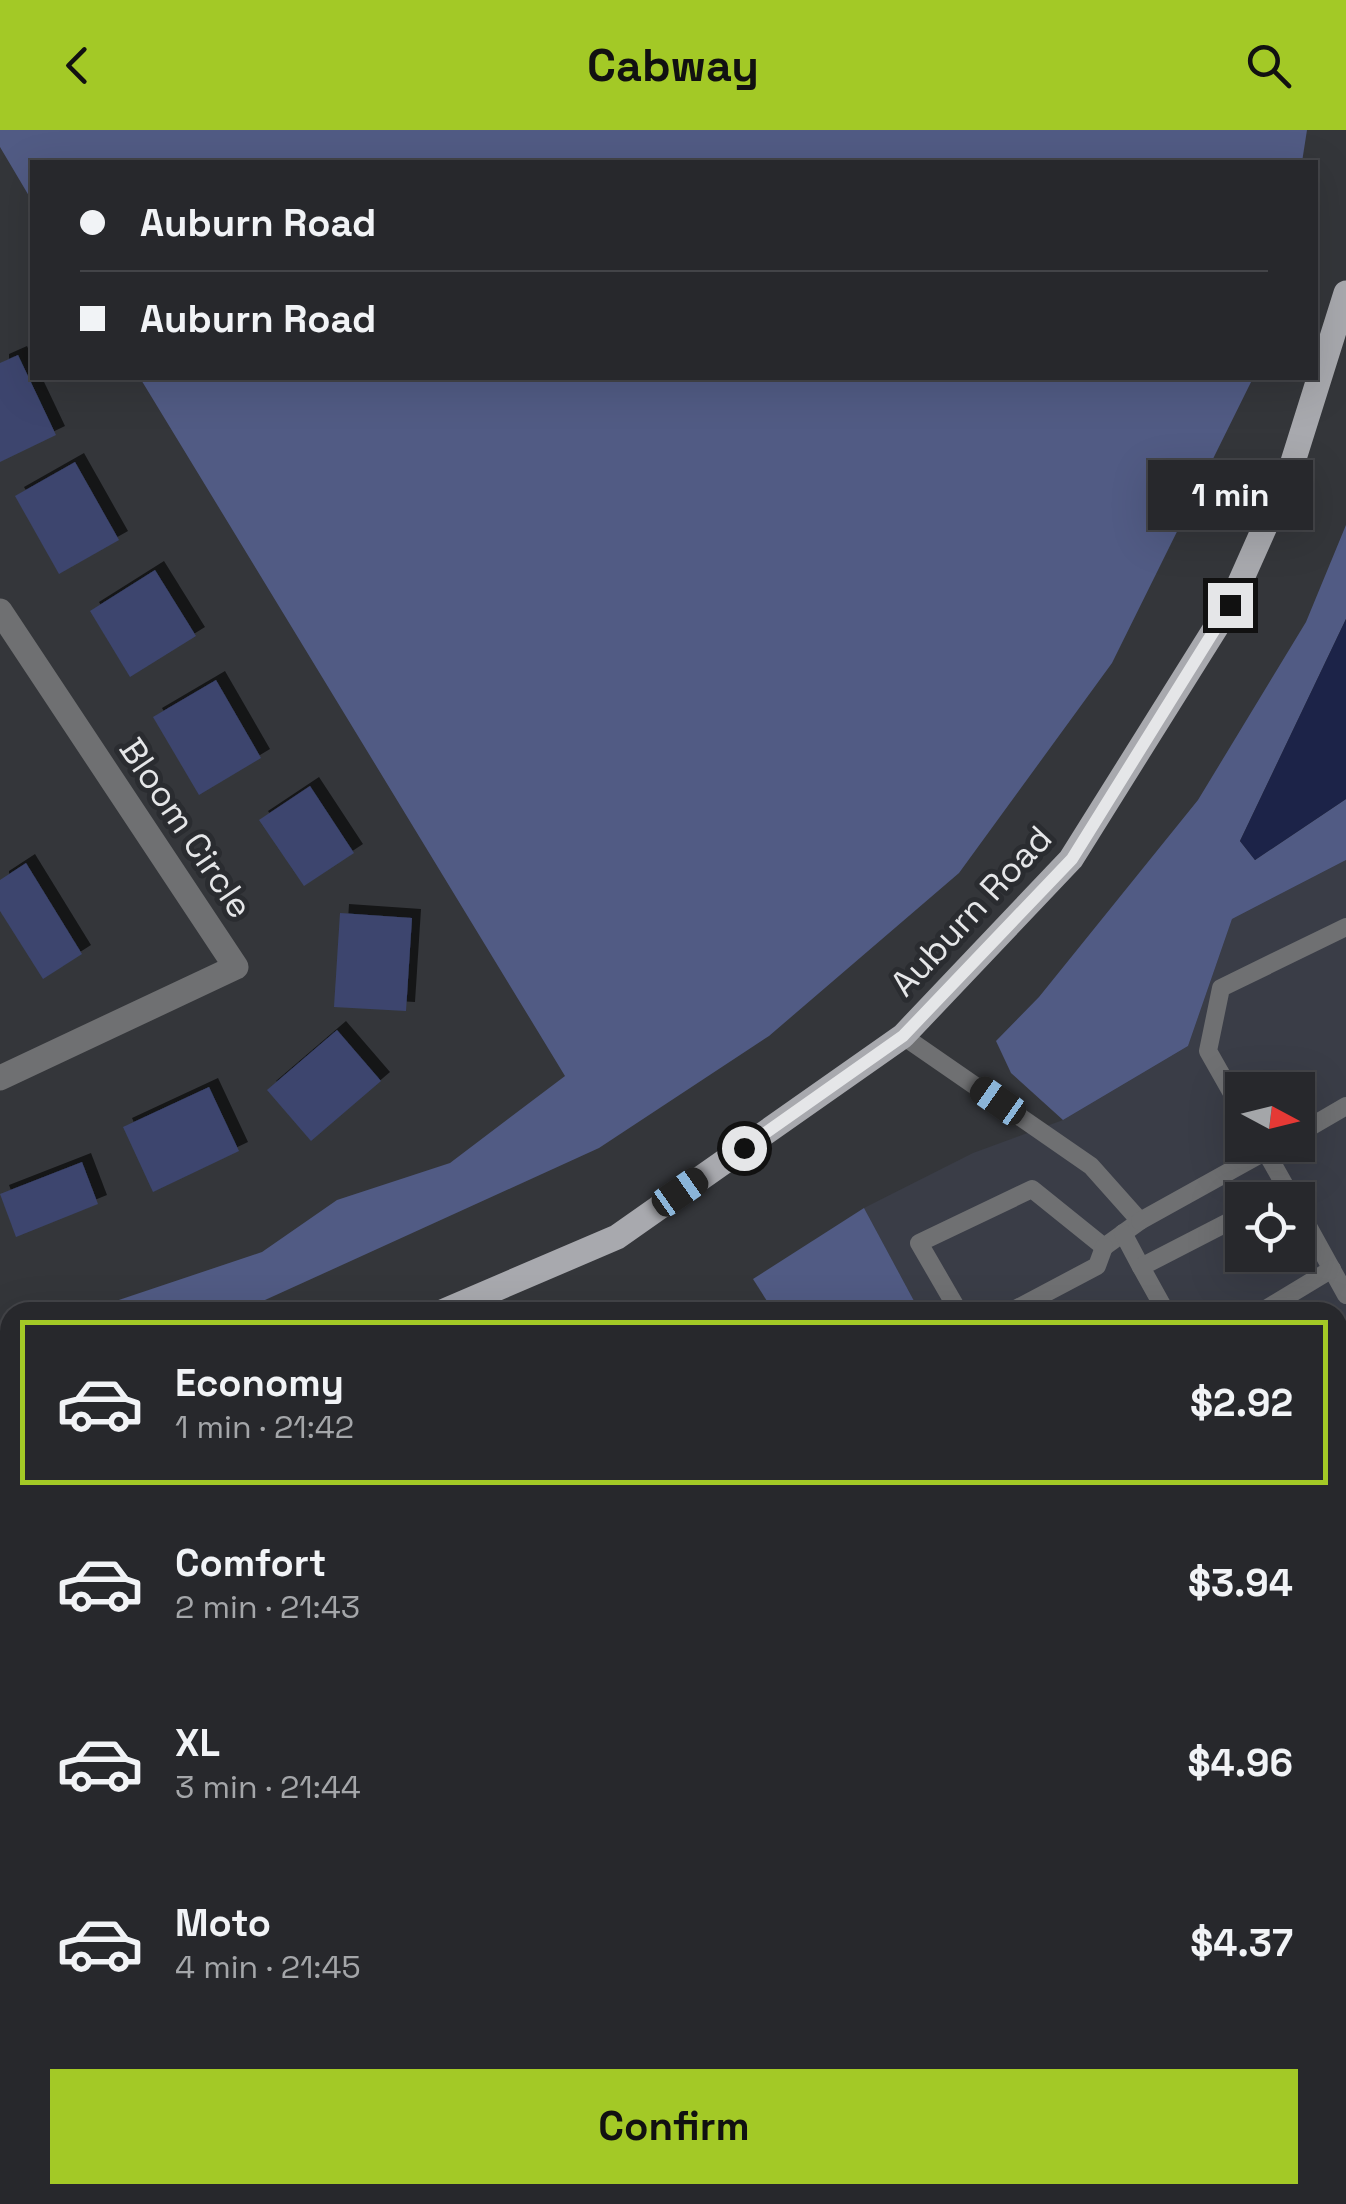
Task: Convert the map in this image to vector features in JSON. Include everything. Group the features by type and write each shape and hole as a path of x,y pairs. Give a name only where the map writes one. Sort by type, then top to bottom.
{"main road":[{"name":"Auburn Road","path":"465,1302 617,1237 903,1036 1072,859 1230,605 1291,468 1346,293"}],"street":[{"name":"Bloom Circle","path":"0,611 236,967 0,1078"}],"lane":[{"path":"1225,1081 1208,1051 1221,988 1346,927"},
{"path":"903,1036 1091,1166 1140,1221"},
{"path":"1315,1124 1346,1106"},
{"path":"1029,1302 1097,1266 1104,1247 1123,1233 1242,1162"},
{"path":"953,1302 919,1243 1032,1189 1104,1247"},
{"path":"1141,1268 1225,1224"},
{"path":"1123,1233 1160,1302"},
{"path":"1315,1243 1346,1294"},
{"path":"1278,1302 1332,1270"}],"shaded area":[{"path":"0,130 1307,130 1302,160 30,160 30,198 0,147"},
{"path":"141,380 1252,380 1112,663 959,873 769,1036 599,1148 261,1302 113,1302 262,1252 337,1200 450,1163 565,1076"},
{"path":"1346,525 1346,619 1240,841 1255,860 1346,799 1346,860 1232,919 1188,1046 1063,1120 1011,1073 996,1041 1039,997 1198,800 1306,622"},
{"path":"1346,619 1346,799 1255,860 1240,841"},
{"path":"1346,860 1346,1302 915,1302 864,1208 973,1153 1063,1120 1188,1046 1232,919"},
{"path":"864,1208 915,1302 768,1302 753,1279"}],"building":[{"path":"18,355 56,435 0,462 0,363"},
{"path":"75,462 119,540 59,574 15,496"},
{"path":"155,570 196,636 130,677 90,611"},
{"path":"216,680 261,758 199,795 153,717"},
{"path":"310,786 354,853 304,886 259,820"},
{"path":"26,863 82,954 43,979 0,911 0,880"},
{"path":"340,913 412,918 406,1011 334,1007"},
{"path":"337,1030 381,1081 311,1141 267,1090"},
{"path":"209,1087 239,1151 153,1192 123,1127"},
{"path":"82,1162 98,1204 16,1237 0,1194"}],"route":[{"path":"744,1148 903,1036 1072,859 1230,605"}]}
